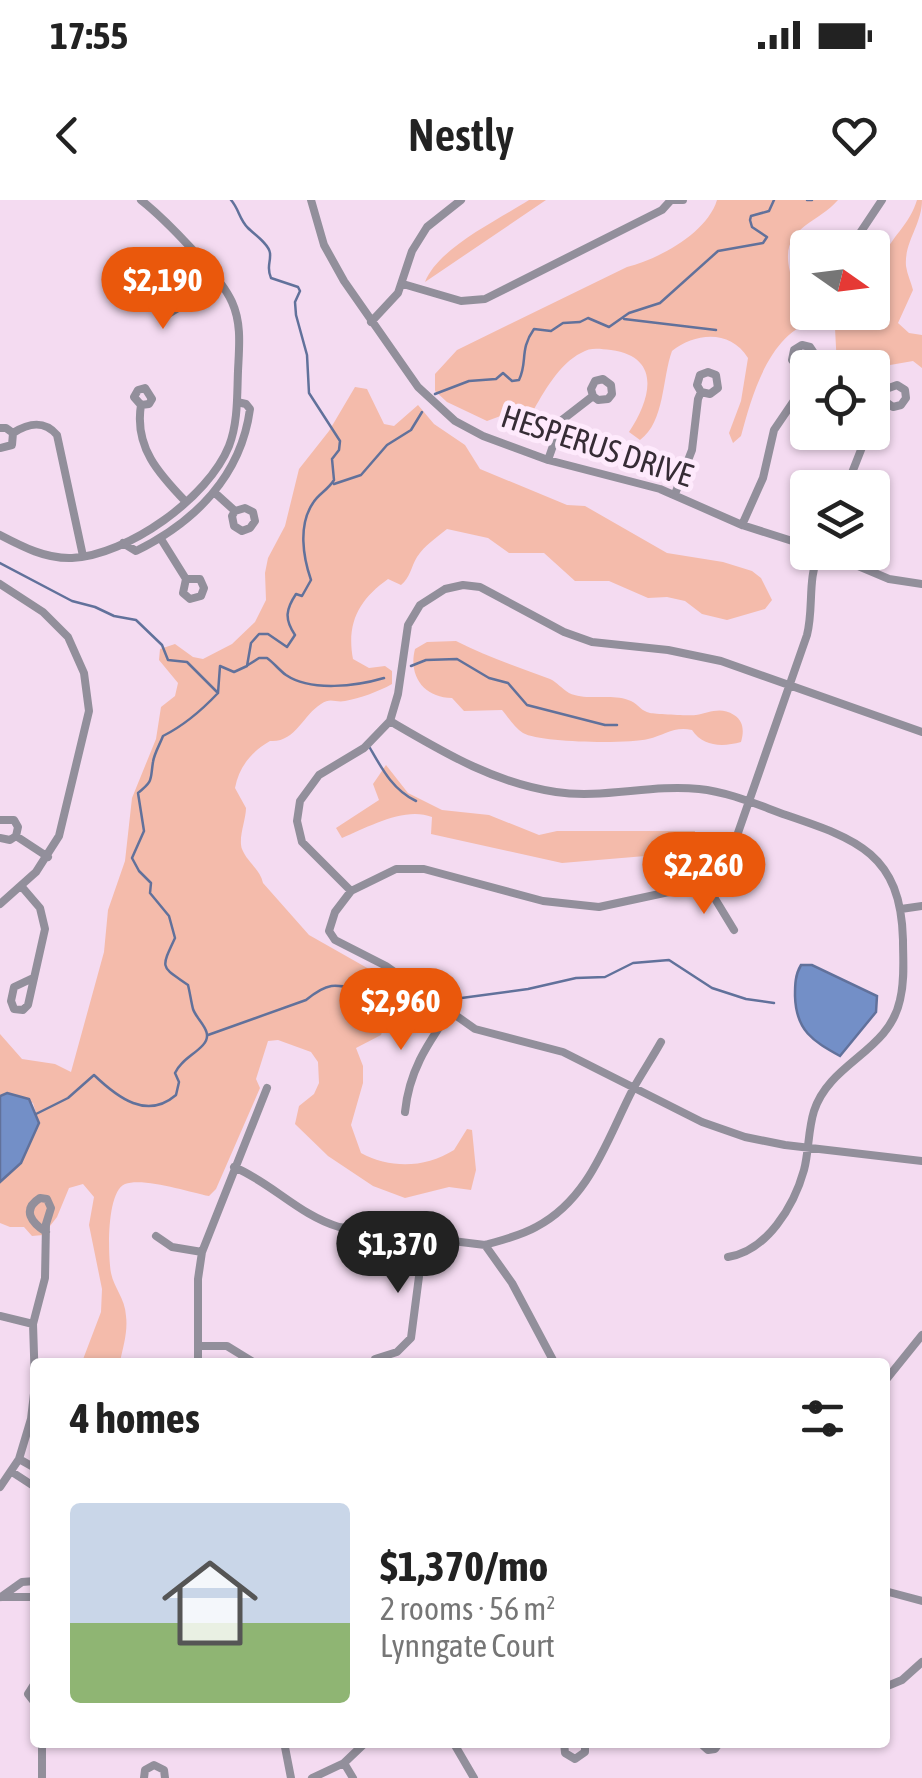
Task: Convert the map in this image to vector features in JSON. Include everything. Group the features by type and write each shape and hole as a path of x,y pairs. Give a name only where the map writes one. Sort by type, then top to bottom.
{"street":[{"path":"0,535 37,552 83,556 123,543 186,502 214,472 226,452 237,402 240,342 236,314 226,291 140,200"},
{"name":"HESPERUS DRIVE","path":"311,200 332,263 418,387 447,416 483,436 548,460 675,494 742,525 790,540"},
{"path":"372,322 403,284 412,251 422,234 461,200"},
{"path":"403,284 462,300 485,300 662,210 672,200 682,200"},
{"path":"861,230 882,200"},
{"path":"172,297 202,264"},
{"path":"675,494 692,450 701,392"},
{"path":"548,460 562,420 593,396"},
{"path":"123,543 136,551 161,539 214,492 239,457 246,435 250,410 246,404 237,402"},
{"path":"141,406 141,434 150,459 186,502"},
{"path":"742,525 763,478 774,430 790,406"},
{"path":"13,433 36,424 49,427 57,435 83,556"},
{"path":"0,428 13,433"},
{"path":"0,448 12,445 13,433"},
{"path":"214,492 235,511"},
{"path":"161,539 186,579"},
{"path":"815,570 810,582 811,621 749,802 729,858 706,884 618,905 583,907 410,868 382,874 351,890 335,912 329,931 335,940 386,966 449,1014 487,1034 563,1052 723,1130 764,1142 922,1161"},
{"path":"867,570 889,579 922,584"},
{"path":"0,584 44,612 60,628 80,660 88,685 87,729 64,825 48,856 22,887 0,904"},
{"path":"351,890 302,842 298,811 305,790 318,775 364,748 390,721 412,615 428,597 454,586 488,590 548,624 592,642 706,658 922,732"},
{"path":"390,721 473,768 538,788 569,793 700,789 749,802 839,833 862,846 889,875 902,909 903,984 898,1010 874,1047 838,1074 823,1092 814,1113 799,1184 778,1222 754,1247 728,1257"},
{"path":"0,820 14,820 18,827 16,836 10,840 0,838"},
{"path":"16,836 48,856"},
{"path":"706,884 734,930"},
{"path":"22,887 40,908 45,929 34,978"},
{"path":"902,909 922,906"},
{"path":"405,1112 412,1072 449,1014"},
{"path":"234,1167 263,1180 306,1213 327,1223 485,1245 536,1227 565,1205 599,1160 661,1042"},
{"path":"198,1358 202,1252 267,1088"},
{"path":"33,1358 33,1324 46,1278 46,1232"},
{"path":"156,1236 172,1247 202,1252"},
{"path":"378,1358 397,1352 411,1338 424,1238"},
{"path":"485,1245 512,1282 552,1358"},
{"path":"0,1316 33,1324"},
{"path":"890,1375 922,1335"},
{"path":"198,1346 227,1346 246,1358"},
{"path":"0,1487 20,1460 30,1416"},
{"path":"20,1460 30,1465"},
{"path":"12,1472 30,1482"},
{"path":"1,1597 22,1582 30,1581"},
{"path":"890,1592 922,1600"},
{"path":"1,1597 30,1597"},
{"path":"890,1685 922,1662"},
{"path":"42,1748 42,1778"},
{"path":"285,1748 291,1778"},
{"path":"312,1778 344,1763 360,1748"},
{"path":"457,1748 474,1778"},
{"path":"564,1748 575,1758 583,1755 584,1748"},
{"path":"344,1763 353,1778"},
{"path":"144,1778 145,1770 154,1765 161,1767 165,1778"}],"shaded area":[{"path":"529,200 546,200 425,282 455,246"},
{"path":"717,200 838,200 800,230 790,230 790,330 796,330 766,365 741,436 733,443 729,433 741,401 748,358 722,338 691,340 672,351 658,411 640,440 629,432 643,406 645,370 627,354 611,350 588,350 573,358 553,379 532,413 506,414 487,421 447,402 435,391 435,374 457,350 667,251 693,234"},
{"path":"917,200 922,200 906,257 913,290 898,323 909,333 922,335 922,368 913,361 890,365 890,350 836,350 835,330 890,330 890,245"},
{"path":"355,387 367,389 384,424 394,426 418,405 434,424 465,445 480,469 567,505 585,506 667,553 752,571 761,578 772,600 765,609 727,620 702,614 685,601 648,598 609,581 575,581 544,553 509,553 488,538 447,529 420,553 401,585 388,579 370,595 354,623 353,659 369,668 385,666 392,671 392,684 357,698 324,702 286,738 270,741 252,755 239,773 235,788 246,808 241,845 263,883 309,935 399,986 381,1035 356,1048 363,1066 363,1083 351,1125 361,1153 384,1162 420,1163 454,1150 467,1129 472,1130 476,1170 471,1190 449,1187 405,1198 373,1186 328,1156 295,1124 299,1106 314,1094 319,1083 318,1062 311,1052 278,1040 268,1041 256,1079 260,1088 216,1189 209,1196 143,1182 125,1184 119,1189 111,1211 109,1253 112,1278 125,1310 124,1345 121,1358 84,1358 101,1312 102,1289 89,1225 94,1197 83,1184 69,1188 57,1217 43,1235 32,1236 24,1227 0,1223 0,1182 21,1163 39,1123 33,1103 7,1093 0,1096 0,1034 22,1059 55,1064 71,1072 104,952 108,910 125,861 132,798 156,739 161,707 175,696 178,683 159,660 160,649 175,644 203,659 232,644 255,622 266,600 268,558 285,526 299,469 329,431"},
{"path":"456,641 550,679 576,696 624,698 654,713 729,712 741,724 741,742 714,744 686,729 622,742 565,741 523,733 502,710 464,711 452,698 433,694 420,684 414,668 415,649 427,642"},
{"path":"386,765 408,793 442,810 489,815 539,835 557,831 695,831 693,852 562,863 431,834 432,817 421,814 387,819 342,838 336,828 379,800 373,784"}],"water":[{"path":"801,965 812,965 877,996 876,1012 840,1056 814,1040 799,1018 795,988"},
{"path":"7,1093 29,1099 39,1123 21,1163 0,1182 0,1096"}],"waterway":[{"path":"36,1114 68,1098 94,1075 133,1103 154,1106 165,1102 176,1095 178,1068 206,1040 188,985 166,966 175,938 169,916 150,893 151,883 132,858 144,831 138,793 150,779 163,736 218,693 220,666 234,672 247,666 251,643 259,634 268,634 287,647 295,635 288,609 296,594 302,596 311,580 304,551 305,521 315,500 334,480 332,459 340,441 309,393 307,355 296,315 295,302 300,291 271,278 269,250 245,225 231,200"},
{"path":"435,394 469,381 496,379 503,373 512,381 519,380 534,329 551,331 563,323 588,318 609,327 629,313 660,303 718,251 763,243 767,237 752,227 751,216 769,211 774,200"},
{"path":"807,200 812,200"},
{"path":"624,319 716,330"},
{"path":"334,484 361,475 387,445 411,430 422,412"},
{"path":"0,563 72,601 136,620 162,645 168,660 187,662 218,693"},
{"path":"248,665 267,658 286,675 321,686 384,678"},
{"path":"411,666 426,660 457,659 489,678 508,683 527,705 617,725"},
{"path":"370,748 395,785 416,801"},
{"path":"454,999 576,978 605,977 633,963 669,960 712,988 774,1003"},
{"path":"208,1035 306,1000 333,986 364,991 373,1004 387,1005"}]}
